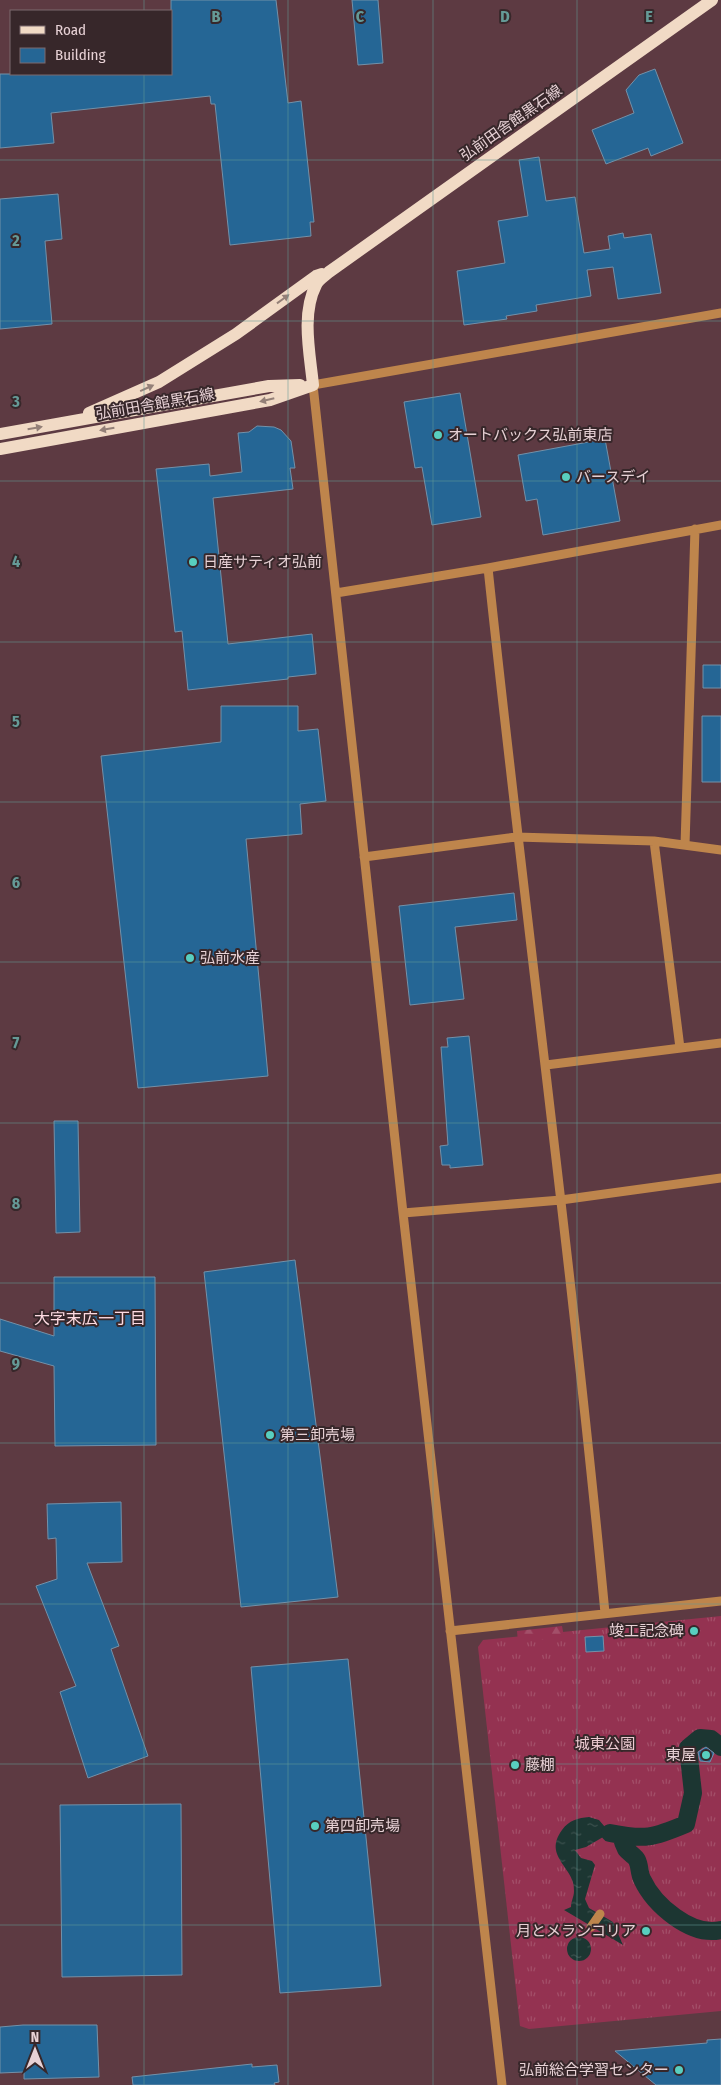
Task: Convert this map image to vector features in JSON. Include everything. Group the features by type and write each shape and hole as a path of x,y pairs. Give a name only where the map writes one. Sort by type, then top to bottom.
{"main road":[{"name":"弘前田舎館黒石線","path":"313,384 308,342 309,312 316,283 712,0"},
{"name":"弘前田舎館黒石線","path":"71,421 160,382 236,334 316,276 329,272"},
{"name":"弘前田舎館黒石線","path":"0,434 269,386 313,384"},
{"name":"弘前田舎館黒石線","path":"0,449 270,400 313,384"}],"street":[{"path":"502,2085 403,1214 313,384 721,313"},
{"path":"336,593 488,568 721,525"},
{"path":"685,845 695,529"},
{"path":"488,568 516,837 546,1066 590,1452 605,1613"},
{"path":"364,857 516,837 654,841 721,850"},
{"path":"654,841 680,1048"},
{"path":"546,1066 721,1043"},
{"path":"403,1214 561,1200 721,1178"},
{"path":"450,1631 721,1601"},
{"path":"591,1927 600,1914"}],"green space":[{"name":"城東公園","path":"721,1616 721,2011 529,2029 520,2026 478,1647 483,1640"},
{"path":"562,1626 564,1637 518,1642 517,1631"}],"water":[{"path":"589,1817 599,1820 610,1833 586,1847 575,1850 581,1858 592,1861 595,1865 585,1899 589,1908 613,1922 623,1945 564,1910 571,1907 574,1893 573,1883 558,1855 556,1848 557,1839 568,1824 577,1819"},
{"path":"579,1937 587,1941 591,1949 587,1957 579,1961 571,1957 567,1949 571,1941"}],"building":[{"path":"171,0 276,0 288,103 301,101 314,222 310,222 311,236 230,245 215,104 211,104 210,96 51,113 54,143 0,148 0,74 172,75"},
{"path":"352,0 378,0 383,63 358,65"},
{"path":"655,69 683,143 651,156 648,148 606,164 592,130 634,113 626,90 639,75"},
{"path":"539,157 546,201 575,197 584,253 610,249 608,236 623,233 624,238 651,234 661,293 618,299 613,267 587,270 591,296 536,305 537,311 506,316 507,319 464,325 457,271 505,263 498,221 528,216 519,160"},
{"path":"58,194 62,239 45,241 52,324 0,329 0,199"},
{"name":"オートバックス弘前東店","path":"460,393 481,517 432,525 422,467 415,468 404,402"},
{"name":"日産サティオ弘前","path":"257,426 274,427 281,430 291,441 295,468 290,468 293,489 213,498 228,644 312,634 316,674 188,690 182,631 175,632 156,469 209,464 210,476 242,472 238,433 249,432"},
{"name":"バースデイ","path":"605,439 620,521 543,535 537,499 526,501 518,455"},
{"path":"703,665 721,665 721,688 703,688"},
{"name":"弘前水産","path":"221,706 298,706 298,731 318,729 326,801 300,804 302,834 246,839 268,1076 138,1088 101,756 221,742"},
{"path":"702,716 721,716 721,782 702,782"},
{"path":"514,893 517,920 455,927 464,999 410,1005 399,906"},
{"path":"469,1036 483,1165 450,1168 450,1165 442,1165 440,1146 448,1145 441,1047 448,1047 447,1038"},
{"path":"54,1121 78,1121 80,1232 56,1233"},
{"name":"第三卸売場","path":"295,1260 338,1597 241,1607 204,1272"},
{"path":"54,1277 155,1277 156,1445 55,1446 54,1366 0,1351 0,1319 54,1336"},
{"path":"121,1502 122,1562 87,1563 119,1646 111,1649 148,1756 88,1778 60,1692 76,1686 36,1586 57,1579 56,1538 48,1539 47,1504"},
{"path":"603,1636 604,1651 586,1652 585,1637"},
{"name":"第四卸売場","path":"348,1659 381,1986 280,1993 251,1667"},
{"name":"東屋","path":"706,1747 714,1753 710,1762 700,1761 698,1752"},
{"path":"181,1804 182,1975 62,1977 60,1805"},
{"path":"23,2025 97,2025 99,2077 24,2079 24,2072 0,2073 0,2027"},
{"name":"弘前総合学習センター","path":"721,2039 721,2085 656,2085 615,2051 707,2043 707,2040"},
{"path":"252,2064 252,2067 277,2065 279,2082 274,2083 275,2085 133,2085 132,2077"}],"waterway":[{"path":"610,1833 641,1837 657,1835 686,1824 693,1793 688,1748 700,1738 711,1739 721,1747"},
{"path":"621,1835 626,1849 637,1860 641,1877 648,1889 664,1908 686,1924 698,1929 709,1931 721,1930"}],"place":[{"name":"オートバックス弘前東店","path":"438,435"},
{"name":"バースデイ","path":"566,477"},
{"name":"日産サティオ弘前","path":"193,562"},
{"name":"弘前水産","path":"190,958"},
{"name":"第三卸売場","path":"270,1435"},
{"name":"竣工記念碑","path":"694,1631"},
{"name":"東屋","path":"706,1755"},
{"name":"藤棚","path":"515,1765"},
{"name":"第四卸売場","path":"315,1826"},
{"name":"月とメランコリア","path":"646,1931"},
{"name":"弘前総合学習センター","path":"679,2070"}],"district":[{"name":"大字末広一丁目","path":"90,1318"}]}
